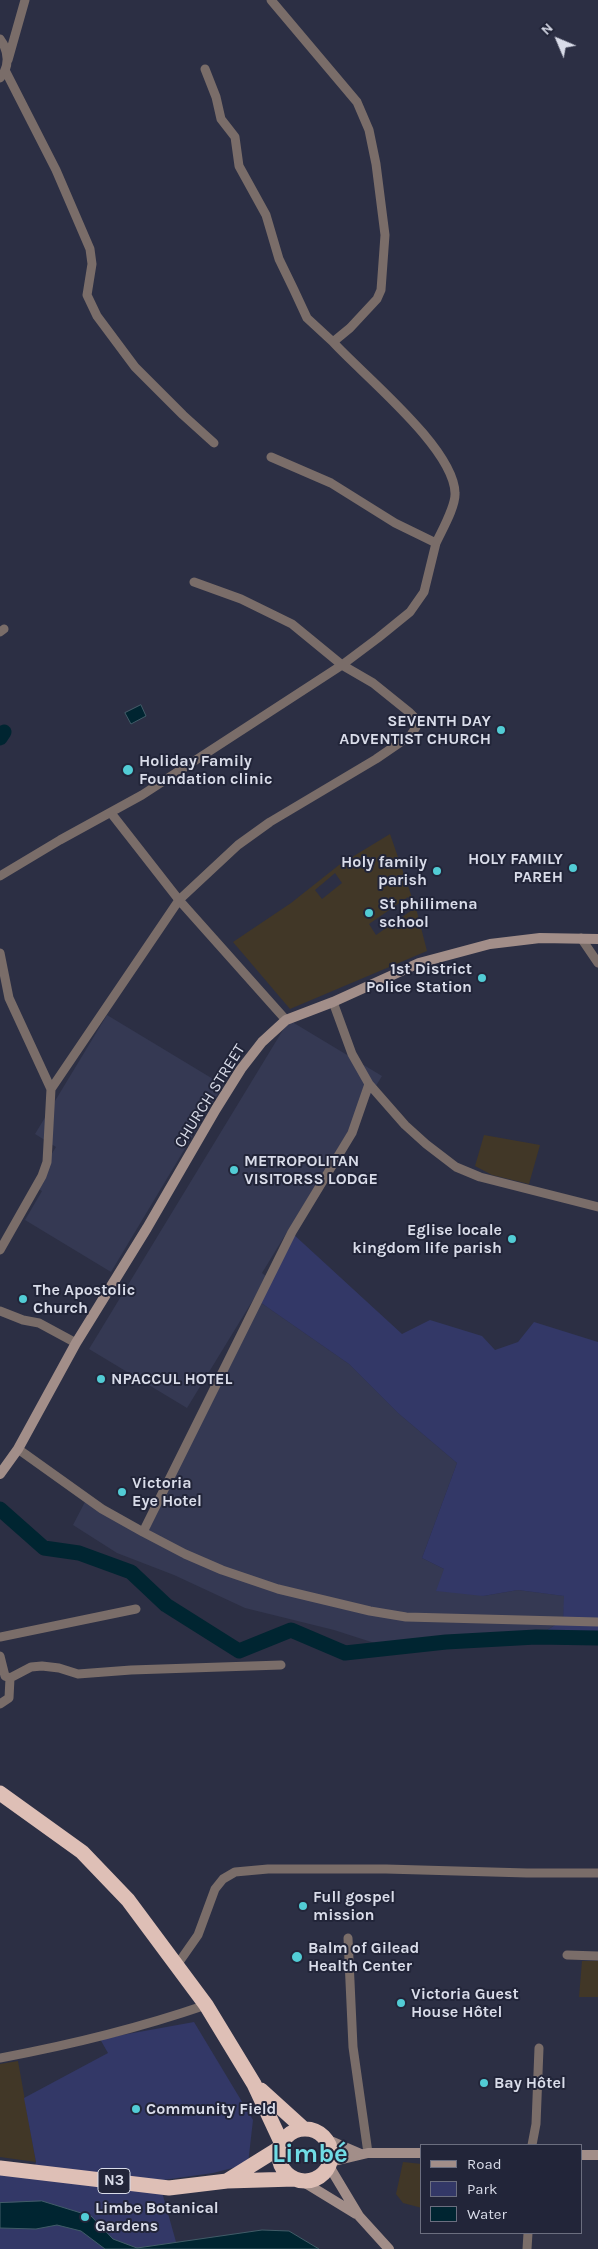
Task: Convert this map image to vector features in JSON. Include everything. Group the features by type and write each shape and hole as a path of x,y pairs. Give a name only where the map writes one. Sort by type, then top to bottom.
{"highway":[{"path":"0,1793 82,1852 128,1900 206,2006 254,2084 282,2145 280,2156 282,2166 287,2174 299,2180"},
{"path":"254,2084 304,2129"},
{"path":"304,2129 312,2130 326,2139 331,2154 330,2164 318,2178 227,2181 282,2145 291,2134 304,2129"},
{"name":"N3","path":"0,2168 169,2188 227,2181"}],"main road":[{"name":"CHURCH STREET","path":"0,1474 18,1449 76,1343 242,1068 262,1042 286,1020 333,1002 419,963 490,944 540,938 598,939"},
{"path":"326,2139 364,2153"},
{"path":"389,2249 359,2216 330,2164 364,2153 420,2153"},
{"path":"583,2155 598,2155"},
{"path":"299,2180 359,2216"}],"street":[{"path":"25,0 3,75 56,170 90,249 92,264 87,296 98,316 135,367 214,443"},
{"path":"271,0 357,102 369,130 376,164 385,235 381,290 377,299 350,328 333,342"},
{"path":"0,39 8,60"},
{"path":"0,876 170,777 342,665 410,612 424,592 436,543 446,524 455,493 444,463 417,426 307,318 279,259 266,215 239,166 234,137 221,118 216,97 205,69"},
{"path":"271,457 331,483 395,523 436,543"},
{"path":"51,1089 179,900 238,845 270,822 376,759 411,735 416,727 415,718 409,712 373,683 342,665 292,624 241,600 194,582"},
{"path":"111,813 179,900 286,1020"},
{"path":"581,938 598,963"},
{"path":"0,953 9,998 51,1089 47,1162 42,1176 0,1250"},
{"path":"333,1002 352,1054 369,1084 406,1125 456,1167 480,1177 598,1207"},
{"path":"143,1532 292,1232 352,1133 369,1084"},
{"path":"0,1312 22,1320 39,1323 76,1343"},
{"path":"18,1449 102,1509 143,1532 185,1554 222,1570 278,1588 370,1611 406,1617 598,1622"},
{"path":"0,1638 136,1608"},
{"path":"0,1656 5,1676 10,1678"},
{"path":"10,1678 31,1667 42,1666 59,1668 78,1674 131,1670 281,1665"},
{"path":"0,1704 9,1698 10,1678"},
{"path":"177,1965 198,1935 206,1918 215,1889 223,1879 235,1872 268,1869 386,1869 598,1873"},
{"path":"348,1938 353,2047 364,2153"},
{"path":"566,1955 598,1956"},
{"path":"0,2058 49,2049 150,2024 206,2006"},
{"path":"532,2144 536,2124 539,2048"},
{"path":"528,2234 528,2249"}],"shaded area":[{"path":"390,834 417,912 427,951 290,1009 233,942 291,903 339,865","holes":["335,873 342,883 322,899 315,890","408,897 415,908 376,935 369,924"]},
{"path":"107,1015 223,1085 111,1272 25,1220 42,1191 32,1185 56,1147 35,1134"},
{"path":"289,1020 382,1076 262,1273 267,1277 187,1408 89,1349"},
{"path":"484,1135 540,1145 529,1184 492,1175 475,1166"},
{"path":"257,1300 349,1364 398,1413 457,1463 422,1558 444,1569 483,1596 518,1590 565,1596 563,1620 536,1637 390,1648 334,1630 245,1608 174,1575 117,1553 73,1525 87,1498 143,1532"},
{"path":"582,1961 598,1961 598,1997 579,1997"},
{"path":"18,2061 36,2162 0,2157 0,2064"},
{"path":"403,2162 420,2164 420,2207 403,2203 396,2194"}],"green space":[{"path":"292,1233 402,1334 430,1320 482,1336 495,1350 518,1342 534,1322 598,1342 598,1638 536,1637 563,1620 564,1596 518,1590 483,1596 436,1591 444,1569 422,1558 457,1463 398,1413 349,1364 257,1300"},
{"name":"Community Field","path":"194,2022 253,2120 248,2164 213,2173 163,2180 34,2169 36,2162 24,2098 108,2053 100,2039"},
{"name":"Limbe Botanical Gardens","path":"0,2168 160,2185 178,2249 0,2249"}],"water":[{"path":"141,705 146,716 131,724 125,713"},
{"path":"42,2201 91,2216 113,2239 137,2248 262,2230 289,2231 319,2249 105,2249 81,2231 57,2225 36,2229 0,2228 0,2203"}],"waterway":[{"path":"0,738 4,732"},
{"path":"0,1509 44,1548 79,1553 131,1572 166,1605 239,1651 291,1630 345,1653 446,1642 536,1637 598,1638"}],"place":[{"name":"SEVENTH DAY ADVENTIST CHURCH","path":"501,730"},
{"name":"Holiday Family Foundation clinic","path":"128,770"},
{"name":"HOLY FAMILY PAREH","path":"573,868"},
{"name":"Holy family parish","path":"437,871"},
{"name":"St philimena school","path":"369,913"},
{"name":"1st District Police Station","path":"482,978"},
{"name":"METROPOLITAN VISITORSS LODGE","path":"234,1170"},
{"name":"Eglise locale kingdom life parish","path":"512,1239"},
{"name":"The Apostolic Church","path":"23,1299"},
{"name":"NPACCUL HOTEL","path":"101,1379"},
{"name":"Victoria Eye Hotel","path":"122,1492"},
{"name":"Full gospel mission","path":"303,1906"},
{"name":"Balm of Gilead Health Center","path":"297,1957"},
{"name":"Victoria Guest House Hôtel","path":"401,2003"},
{"name":"Bay Hôtel","path":"484,2083"},
{"name":"Community Field","path":"136,2109"},
{"name":"Limbe Botanical Gardens","path":"85,2217"}],"district":[{"name":"Limbé","path":"310,2155"}]}
